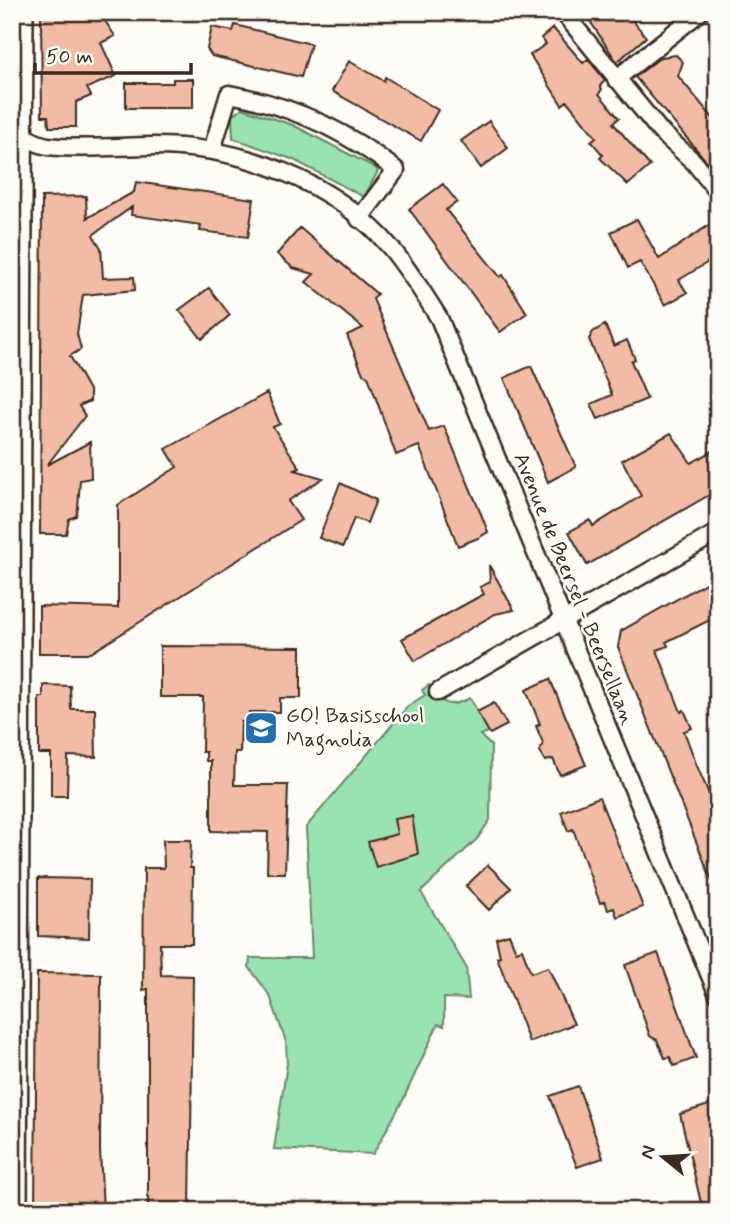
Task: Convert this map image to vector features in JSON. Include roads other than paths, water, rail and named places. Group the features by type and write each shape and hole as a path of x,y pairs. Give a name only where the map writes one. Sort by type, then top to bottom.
{"main road":[{"path":"15,1211 16,132 21,12"}],"street":[{"path":"563,12 616,79 718,192"},
{"path":"616,79 700,12"},
{"path":"212,150 229,94 268,101 312,118 380,157 396,170 359,219"},
{"name":"Avenue de Beersel - Beersellaan","path":"16,132 46,146 174,146 212,150 273,167 295,177 359,219 389,246 439,318 718,995"},
{"path":"438,692 718,532"}],"place":[{"name":"GO! Basisschool Magnolia","path":"261,728"}]}
